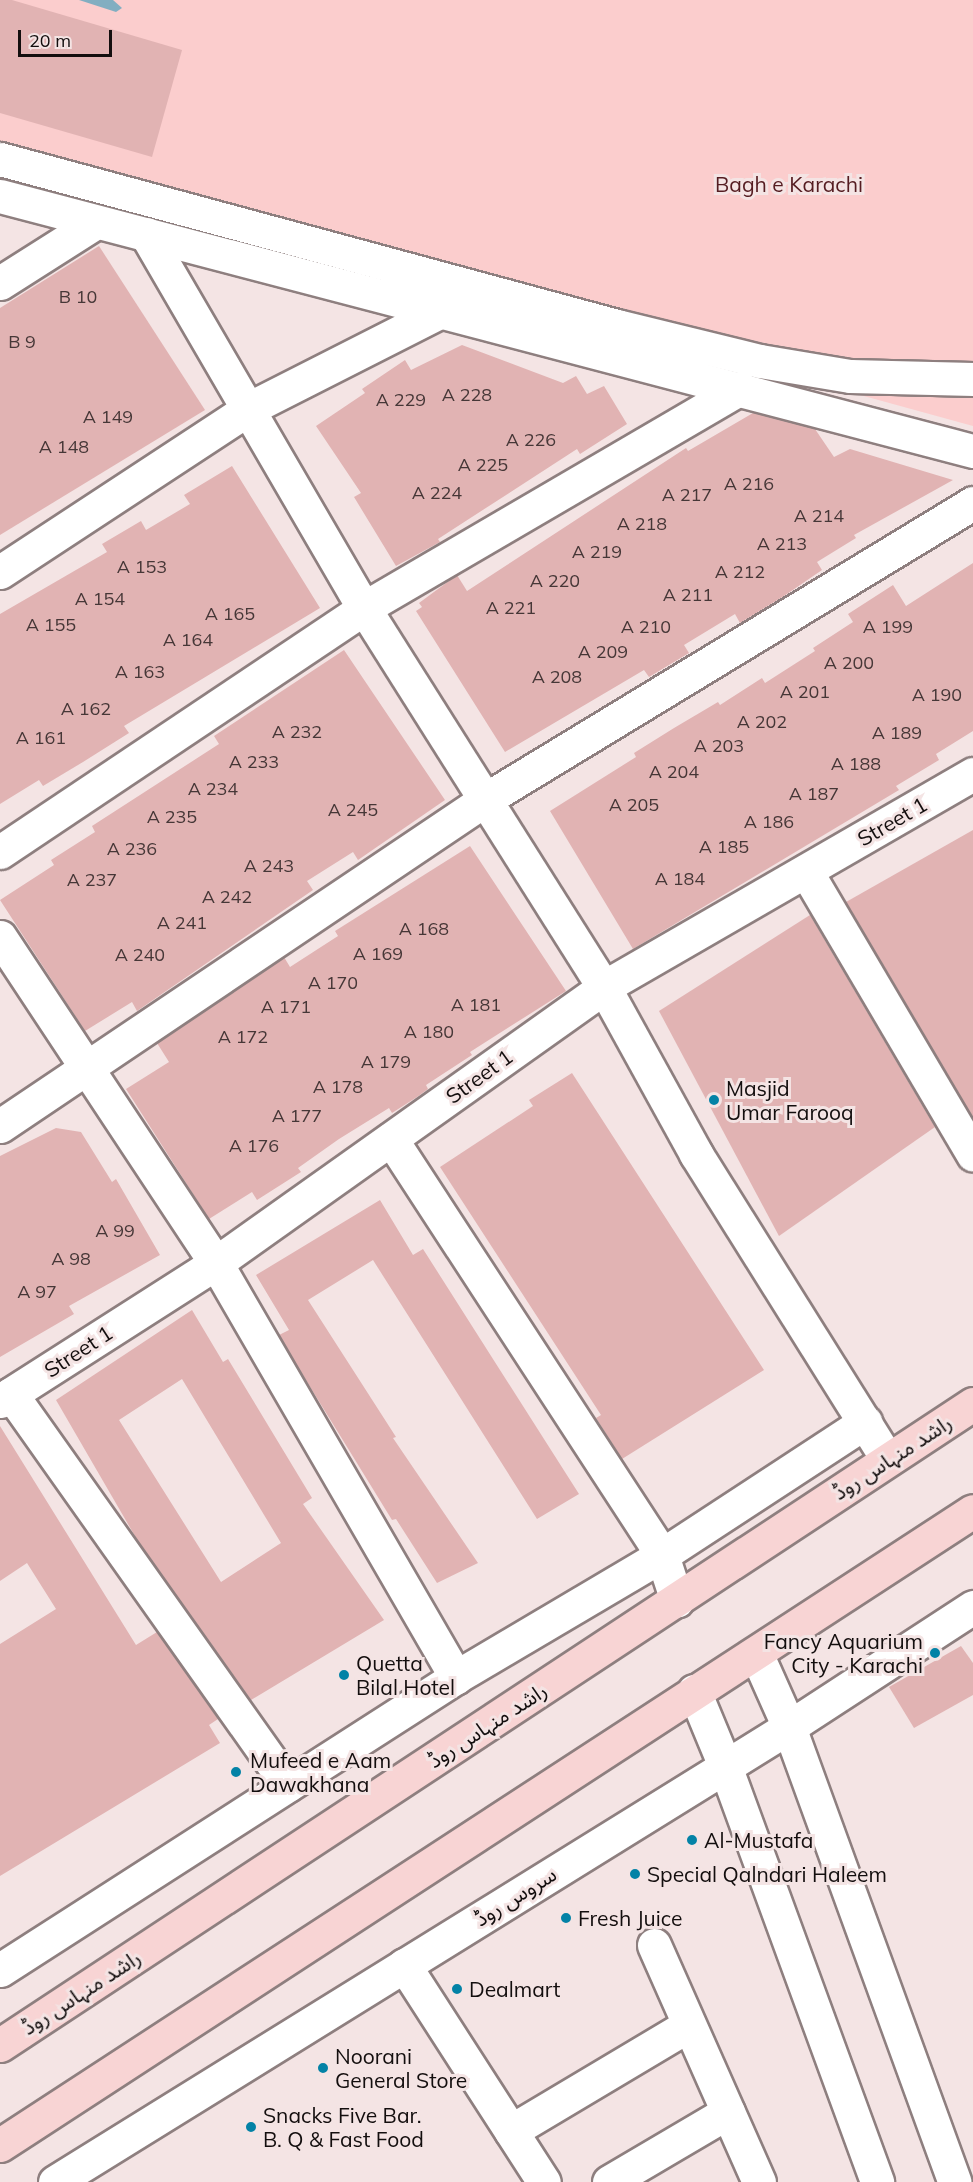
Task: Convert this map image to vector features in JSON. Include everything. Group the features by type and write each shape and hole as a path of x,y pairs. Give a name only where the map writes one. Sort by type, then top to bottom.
{"main road":[{"name":"راشد منہاس روڈ","path":"0,2045 973,1404"},
{"path":"0,2145 973,1511"}],"street":[{"path":"0,159 617,326 760,361 850,376 973,379"},
{"path":"0,196 741,388 973,452"},
{"path":"0,283 96,222"},
{"path":"146,234 364,608 604,987 696,1154 887,1459"},
{"path":"0,572 248,409 441,311"},
{"path":"0,852 364,608 741,388"},
{"path":"0,1126 88,1069 486,799 973,502"},
{"name":"Street 1","path":"5,1397 216,1263 604,987 973,774"},
{"path":"806,871 973,1155"},
{"path":"0,937 216,1263 456,1677"},
{"path":"392,1139 662,1555 676,1601"},
{"path":"5,1397 288,1785"},
{"path":"0,1970 456,1677 662,1555 865,1422"},
{"name":"سروس روڈ","path":"56,2182 789,1727 973,1607"},
{"path":"756,1653 789,1727 955,2182"},
{"path":"694,1692 725,1766 877,2182"},
{"path":"654,1945 759,2182"},
{"path":"404,1965 544,2182"},
{"path":"511,2131 689,2025"},
{"path":"609,2182 728,2112"}],"green space":[{"name":"Bagh e Karachi","path":"0,0 973,0 973,426 0,159"}],"water":[{"path":"79,0 113,0 122,8 116,12"}],"building":[{"path":"0,0 12,0 182,50 152,157 0,113"},
{"path":"99,246 205,410 0,535 0,308"},
{"path":"462,345 563,383 576,376 587,394 604,386 627,424 580,454 577,449 438,539 440,542 396,566 354,497 361,493 316,426 365,393 362,389 405,360 411,370"},
{"path":"753,413 815,429 834,457 850,449 953,480 854,535 856,538 817,562 822,570 740,623 735,614 684,645 689,653 649,677 644,670 505,752 416,611 422,607 419,603 457,575 467,591 686,448 688,451"},
{"path":"232,466 320,608 124,726 129,733 83,762 43,786 39,780 0,804 0,614 107,552 102,544 141,521 146,530 190,504 184,495"},
{"path":"973,563 973,731 936,754 939,760 896,786 899,790 633,949 550,811 636,757 634,753 674,728 718,702 720,705 762,678 765,683 815,651 813,648 853,622 848,614 893,585 906,606"},
{"path":"344,650 445,800 358,860 353,852 307,881 313,890 137,1011 132,1002 85,1031 0,900 54,865 51,860 95,832 92,826 219,744 214,736"},
{"path":"973,830 973,1118 846,902"},
{"path":"470,846 566,991 470,1052 472,1055 426,1085 428,1089 417,1097 392,1113 389,1108 339,1139 298,1168 301,1172 257,1200 252,1192 209,1219 126,1089 169,1062 157,1043 284,957 290,967 338,936 335,931"},
{"path":"810,915 935,1127 779,1236 659,1011"},
{"path":"572,1073 764,1370 622,1459 596,1418 601,1415 440,1167 533,1106 529,1100"},
{"path":"56,1128 81,1132 112,1182 116,1179 160,1255 69,1306 74,1314 0,1357 0,1156"},
{"path":"380,1200 413,1255 423,1249 579,1494 537,1519 373,1260 308,1300 396,1437 393,1438 478,1563 437,1583 396,1519 392,1520 296,1364 279,1335 289,1330 256,1275"},
{"path":"192,1310 223,1362 228,1359 312,1498 303,1504 384,1620 251,1700 139,1543 56,1400","holes":["182,1379 281,1543 221,1582 119,1420"]},
{"path":"0,1426 136,1645 157,1632 218,1719 209,1725 220,1743 0,1876 0,1644 56,1609 27,1563 0,1581"},
{"path":"961,1646 973,1663 973,1695 914,1728 889,1687"}],"place":[{"name":"Masjid Umar Farooq","path":"714,1100"},
{"name":"Fancy Aquarium City - Karachi","path":"935,1653"},
{"name":"Quetta Bilal Hotel","path":"344,1675"},
{"name":"Mufeed e Aam Dawakhana","path":"236,1772"},
{"name":"Al-Mustafa","path":"692,1840"},
{"name":"Special Qalndari Haleem","path":"635,1874"},
{"name":"Fresh Juice","path":"566,1918"},
{"name":"Dealmart","path":"457,1989"},
{"name":"Noorani General Store","path":"323,2068"},
{"name":"Snacks Five Bar. B. Q & Fast Food","path":"251,2127"}]}
